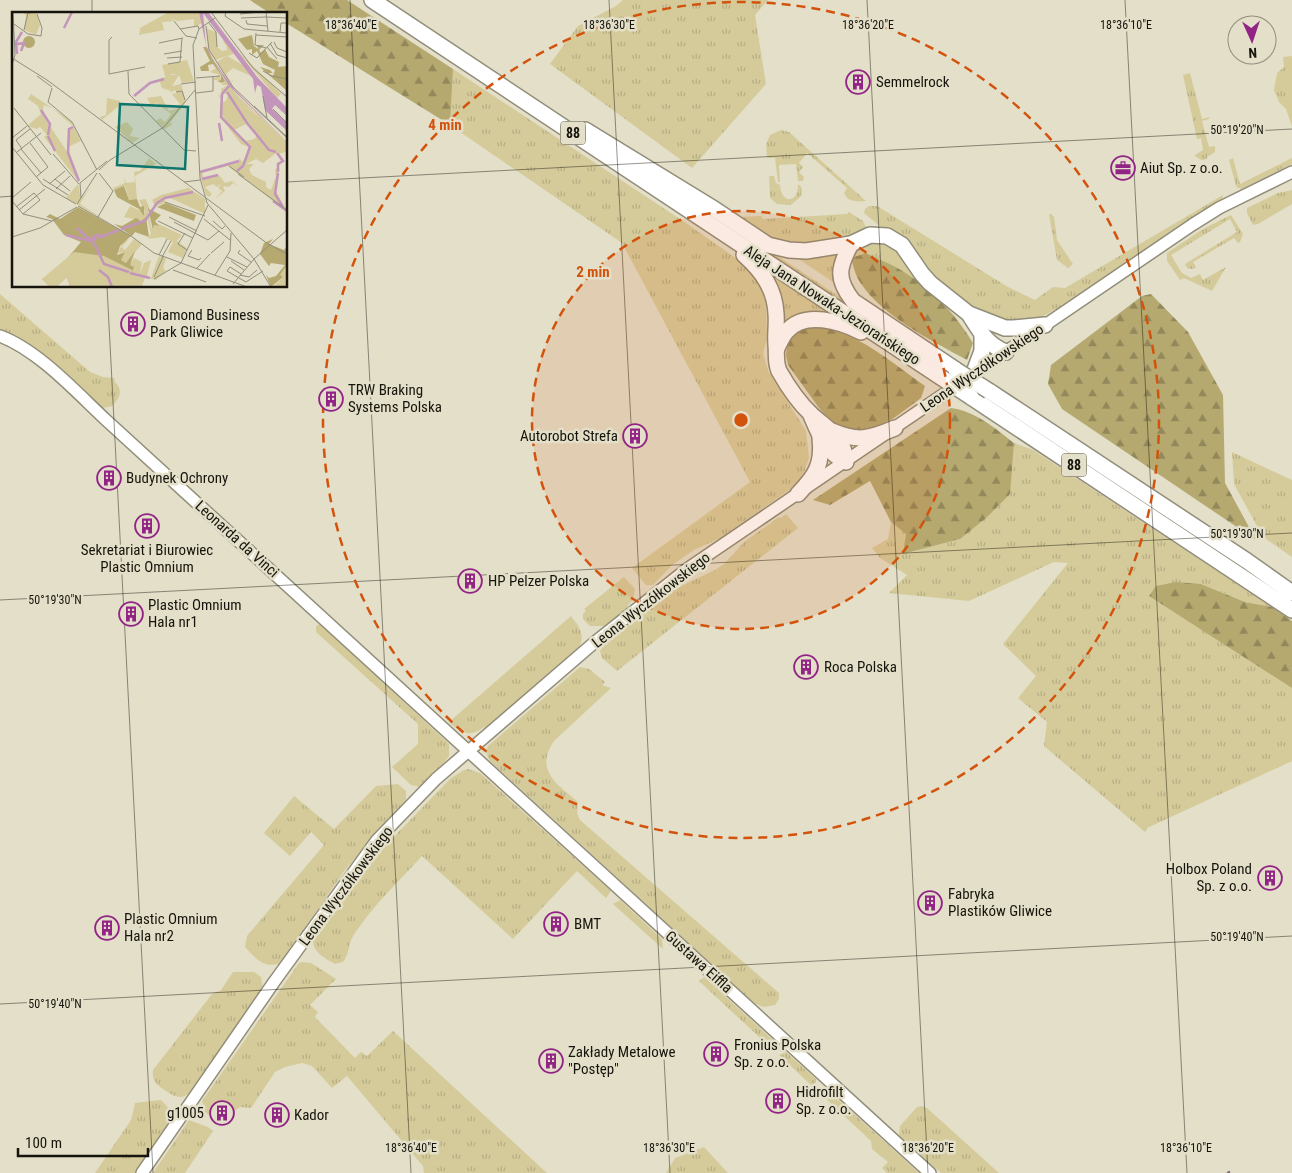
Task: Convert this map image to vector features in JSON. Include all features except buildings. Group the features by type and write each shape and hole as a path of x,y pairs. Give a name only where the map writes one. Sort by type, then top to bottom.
{"main road":[{"name":"Aleja Jana Nowaka-Jeziorańskiego","path":"372,0 1292,610"},
{"path":"471,66 514,85 714,209 768,245 789,250 806,251 851,244 870,235 887,236 896,240 907,250 925,279 968,314 994,325 1014,328 1045,325"},
{"path":"714,227 761,272 769,284 776,314 776,357 779,370 825,433 841,442 845,451 846,462"},
{"path":"851,244 841,262 840,271 844,290 853,301 1247,561 1292,593"},
{"path":"968,314 982,335 997,349 1006,352"},
{"path":"776,348 787,330 799,322 832,320 903,352"},
{"path":"994,325 1001,333 1006,352"},
{"path":"972,376 982,351 982,335"},
{"path":"825,433 863,438 895,428"},
{"path":"798,494 812,479 817,470 825,433"}],"street":[{"name":"Leona Wyczółkowskiego","path":"142,1173 284,968 377,840 419,796 469,750 634,610 687,569 1207,216 1292,172"},
{"name":"Leonarda da Vinci","path":"0,336 25,348 42,362 469,750"},
{"name":"Gustawa Eiffla","path":"469,750 494,775 930,1173"}],"green space":[{"path":"250,0 347,0 453,69 450,125 288,24 288,12 268,12"},
{"path":"623,0 768,0 755,15 766,84 692,168 550,64 578,26 616,6"},
{"path":"1292,56 1292,127 1286,109 1279,102 1274,90 1277,73 1284,67 1283,57"},
{"path":"453,69 683,221 750,268 759,281 766,304 767,339 763,353 768,371 806,431 809,458 804,472 795,486 720,538 694,550 672,565 653,585 646,585 632,568 750,482 622,243 450,125"},
{"path":"1190,73 1202,119 1209,117 1209,119 1202,121 1209,147 1215,146 1215,152 1207,157 1207,159 1201,160 1195,156 1203,150 1201,138 1197,139 1183,75"},
{"path":"781,130 789,132 866,201 850,200 844,193 847,188 807,153 799,163 803,167 799,172 804,177 803,181 798,181 796,164 779,165 780,182 778,182 775,158 767,158 766,144 770,135"},
{"path":"1233,158 1240,184 1292,158 1292,164 1242,189 1236,186 1229,160"},
{"path":"769,176 774,176 776,183 780,185 783,196 786,198 789,199 795,196 798,185 802,189 801,196 791,205 777,204 770,198"},
{"path":"1292,190 1292,204 1253,225 1247,213 1247,208 1278,193"},
{"path":"1223,195 1222,199 1165,235 1166,238 1072,301 1034,321 1014,325 983,316 942,285 917,257 864,213 865,209 869,206 877,206 1008,287 1035,300 1053,287 1065,288"},
{"path":"681,196 737,229 949,369 945,371"},
{"path":"849,212 863,221 867,229 844,239 811,247 771,242 739,217 761,216 763,219 847,214"},
{"path":"1049,214 1054,217 1057,240 1073,264 1068,268 1057,260"},
{"path":"1231,215 1243,234 1240,242 1238,243 1234,238 1193,262 1196,267 1193,269 1185,265 1237,232 1230,219 1171,255 1182,273 1191,278 1200,274 1203,280 1226,267 1212,291 1184,278 1180,280 1167,261 1167,253 1203,229"},
{"path":"868,242 884,242 895,247 917,277 915,280 866,253 851,258 857,248"},
{"path":"839,251 836,283 797,258"},
{"path":"866,253 892,265 917,281 944,305 960,323 973,343 967,360 906,325 877,302 857,277 851,258"},
{"path":"771,275 828,311 828,314 784,329"},
{"path":"0,294 90,372 103,377 114,378 120,394 112,406 103,408 94,403 38,352 0,329"},
{"path":"1151,294 1188,332 1223,395 1225,483 1256,540 1062,409 1048,384 1051,365 1142,296"},
{"path":"815,327 845,334 887,358 925,386 921,398 894,418 865,431 837,427 819,408 788,365 787,346 792,336 803,329"},
{"path":"951,408 976,416 1014,443 1010,494 986,518 960,539 903,554 906,534 891,522 870,481 830,505 813,500"},
{"path":"1014,443 1033,450 1272,607 1245,602 1201,584 1292,688 1292,761 1147,828 1145,832 1044,746 1047,722 1018,698 1036,676 1003,644 1068,563 1054,562 969,601 889,593 907,575 880,558 872,548 888,539 891,522 906,534 904,554 960,539 1012,464"},
{"path":"1232,452 1292,480 1292,557 1263,537 1234,484"},
{"path":"786,514 798,528 617,671 602,658 600,651 602,648 642,614 675,589 724,564 744,542"},
{"path":"624,577 635,589 633,600 627,606 629,608 606,626 590,626 583,619 583,614 586,611 584,609"},
{"path":"1176,582 1201,584 1245,602 1272,607 1292,621 1292,688 1149,596 1156,586"},
{"path":"571,616 582,636 578,650 487,729 484,727 474,732 466,733 449,722"},
{"path":"320,624 449,744 449,756 442,765 443,767 421,787 411,785 392,767 418,744 418,724 316,632 316,626"},
{"path":"580,667 589,669 605,682 602,685 611,688 554,741 548,751 546,760 551,776 578,802 577,813 580,820 779,993 779,999 775,1005 764,1007 754,1003 490,761 486,752 488,746"},
{"path":"468,769 480,773 611,891 606,898 577,871 513,939 422,856 362,923 353,936 343,962 335,964 321,955 313,942 381,850 451,778"},
{"path":"398,784 406,791 406,800 345,870 281,963 270,965 257,959 245,947 247,936 324,845 311,832 290,856 264,833 294,796 334,829 376,786"},
{"path":"620,900 662,939 663,949 613,904"},
{"path":"299,963 311,963 336,979 310,1005 318,1012 315,1017 355,1058 361,1052 367,1056 393,1031 547,1173 424,1173 423,1166 347,1076 332,1088 312,1066 302,1063 285,1067 275,1072 251,1108 240,1107 219,1122 205,1112 202,1101"},
{"path":"233,972 254,972 261,977 263,989 194,1089 182,1097 175,1096 156,1083 153,1070 212,994 221,990"},
{"path":"704,977 774,1041 772,1049 699,981"},
{"path":"786,1052 816,1079 812,1086 779,1055"},
{"path":"826,1095 833,1095 919,1173 887,1173 882,1168 888,1162 872,1149 871,1141 824,1097"},
{"path":"160,1100 171,1111 169,1124 136,1173 95,1173 131,1120 135,1103"},
{"path":"917,1107 927,1108 999,1173 941,1173 899,1135 900,1126"},
{"path":"189,1120 208,1127 213,1131 185,1173 153,1173"},
{"path":"704,1147 728,1173 666,1173 675,1158"}],"place":[{"name":"Semmelrock","path":"858,82"},
{"name":"Aiut Sp. z o.o.","path":"1123,168"},
{"name":"Diamond Business Park Gliwice","path":"133,324"},
{"name":"TRW Braking Systems Polska","path":"331,399"},
{"name":"Autorobot Strefa","path":"635,436"},
{"name":"Budynek Ochrony","path":"109,478"},
{"name":"Sekretariat i Biurowiec Plastic Omnium","path":"147,526"},
{"name":"HP Pelzer Polska","path":"470,581"},
{"name":"Plastic Omnium Hala nr1","path":"131,614"},
{"name":"Roca Polska","path":"806,667"},
{"name":"Holbox Poland Sp. z o.o.","path":"1270,878"},
{"name":"Fabryka Plastików Gliwice","path":"930,903"},
{"name":"BMT","path":"556,924"},
{"name":"Plastic Omnium Hala nr2","path":"107,928"},
{"name":"Fronius Polska Sp. z o.o.","path":"716,1054"},
{"name":"Zakłady Metalowe \"Postęp\"","path":"551,1061"},
{"name":"Hidrofilt Sp. z o.o.","path":"778,1101"},
{"name":"g1005","path":"222,1113"},
{"name":"Kador","path":"277,1115"}]}
